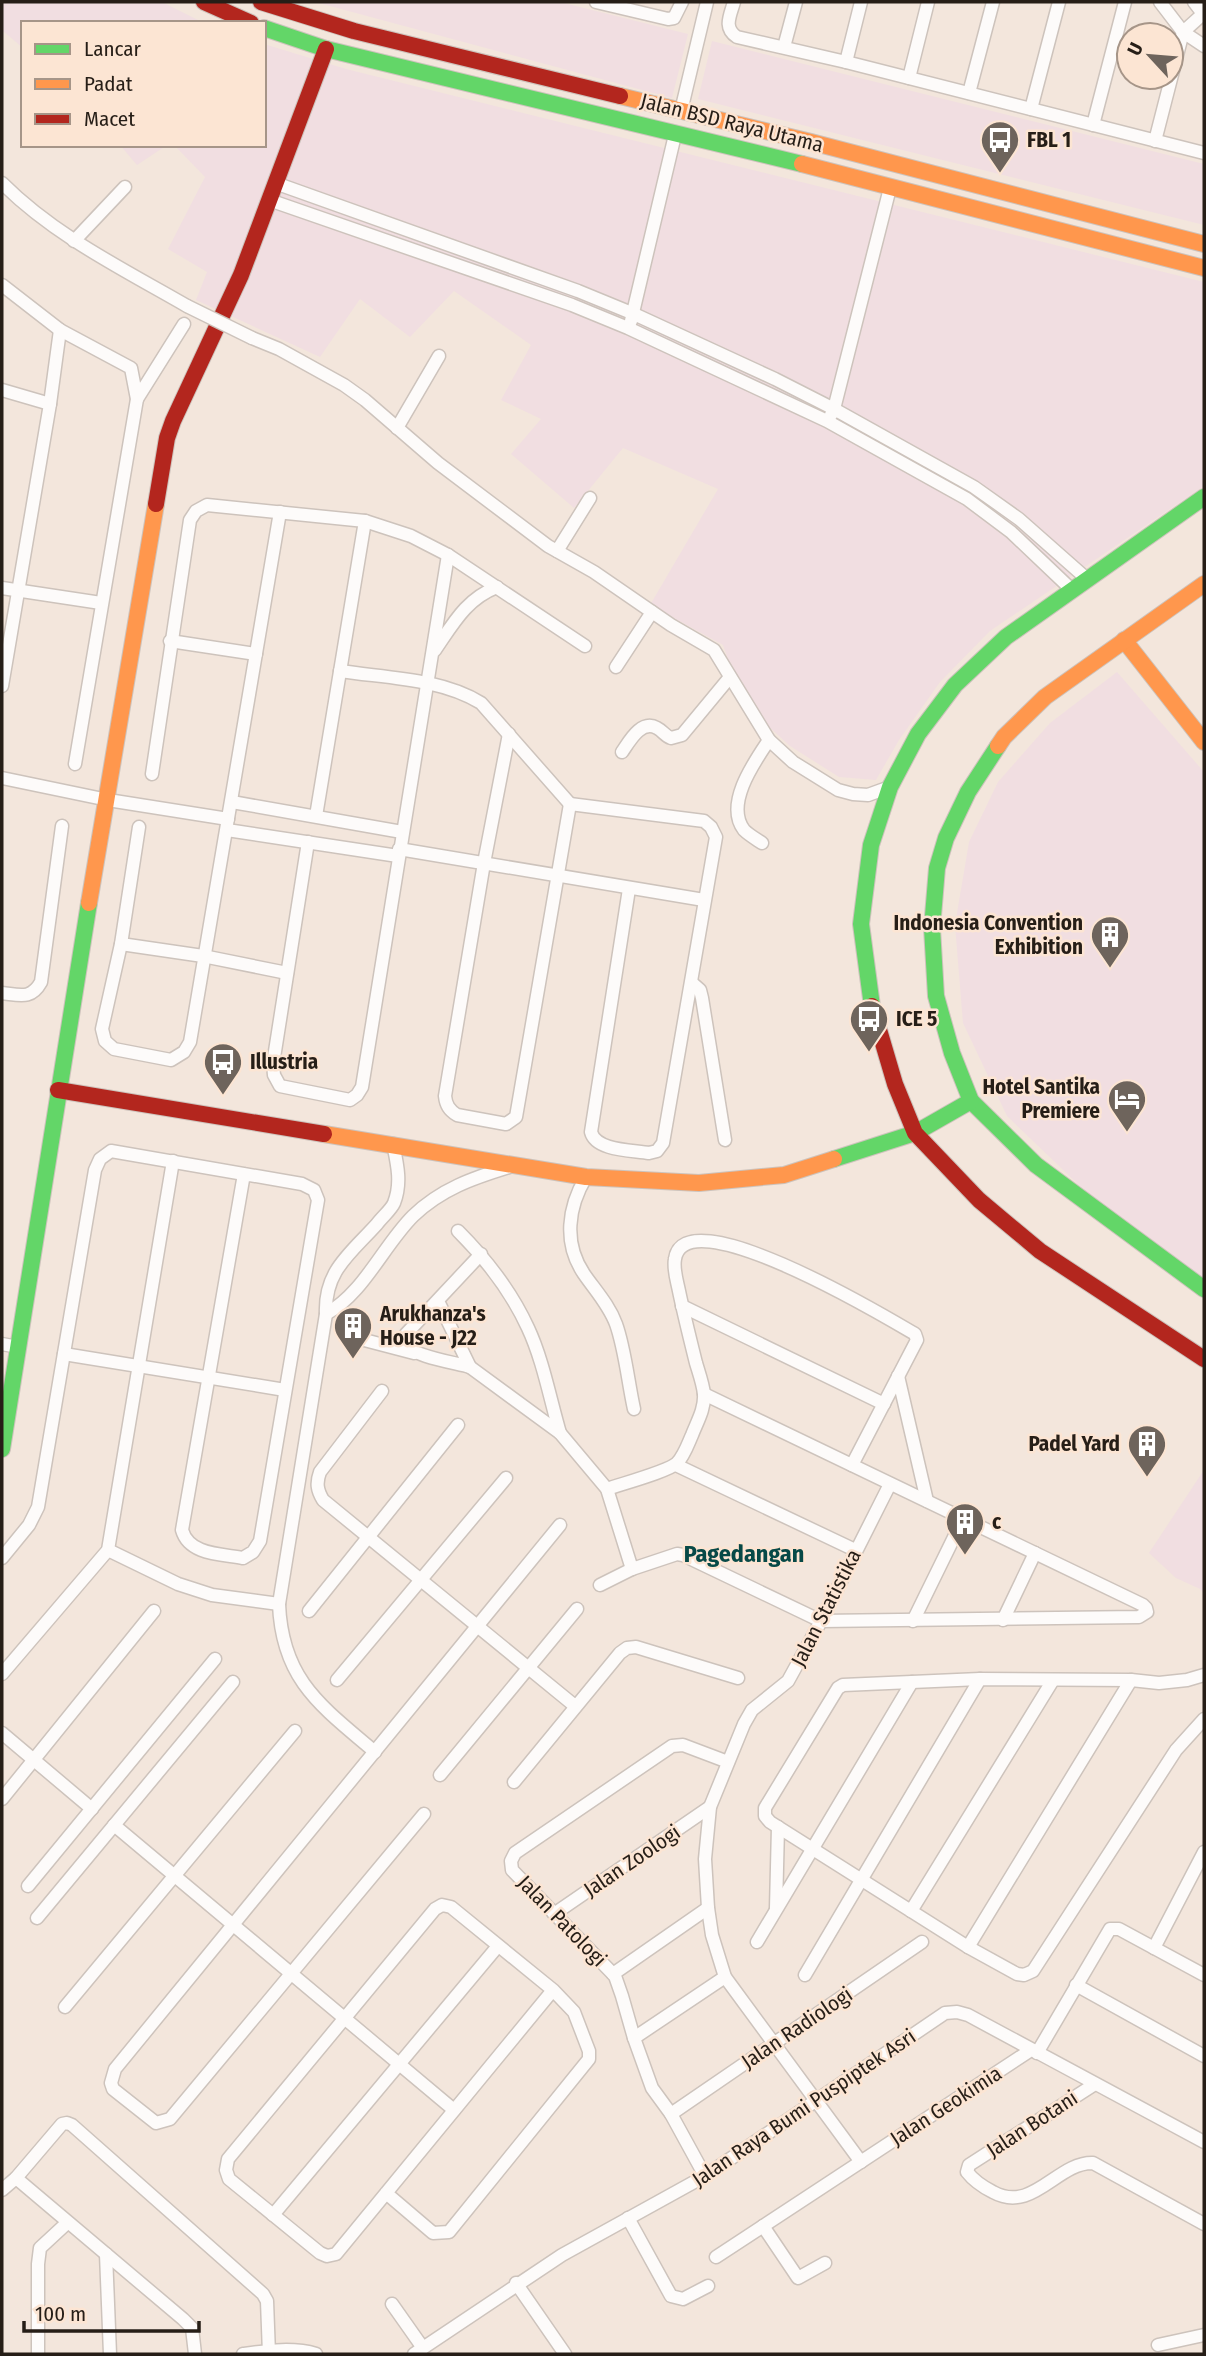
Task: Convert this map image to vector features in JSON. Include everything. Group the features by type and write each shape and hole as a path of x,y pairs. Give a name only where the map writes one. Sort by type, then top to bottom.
{"main road":[{"path":"204,2 246,21"},
{"path":"251,21 259,2"},
{"name":"Jalan BSD Raya Utama","path":"259,2 354,31 799,139 1204,244"},
{"name":"Jalan BSD Raya Utama","path":"266,29 326,49 1204,268"},
{"path":"2,1448 10,1345 58,1090 167,438 175,411 227,308 272,201 326,49"},
{"path":"1050,230 1055,207"},
{"path":"1204,497 1006,637 955,685 918,734 890,787 871,845 861,924 872,1009 895,1084 915,1133 979,1200 1040,1251 1204,1359"},
{"path":"1204,584 1045,697 1004,737 968,792 946,838 937,868 932,928 936,996 952,1053 971,1101 1036,1165 1204,1289"},
{"path":"1124,640 1204,742"},
{"path":"58,1090 586,1177 699,1183 784,1175 915,1133 971,1101"}],"street":[{"path":"598,2 668,19 674,18 682,2"},
{"path":"681,111 708,2"},
{"path":"733,2 728,26 730,32 737,37 1204,153"},
{"path":"784,47 796,2"},
{"path":"846,62 861,2"},
{"path":"909,78 929,2"},
{"path":"969,93 993,2"},
{"path":"1031,109 1059,2"},
{"path":"1093,125 1125,2"},
{"path":"1160,2 1173,21"},
{"path":"1185,30 1203,15 1194,2"},
{"path":"1185,33 1204,46"},
{"path":"1155,141 1168,91"},
{"path":"628,328 634,314 675,135"},
{"path":"2,183 40,217 74,241 187,306 279,349 344,385 438,463 557,551 714,650 769,740 793,762 838,790 868,795 890,787"},
{"path":"278,184 634,314 775,379 974,487 1019,519 1087,579"},
{"path":"74,241 125,187"},
{"path":"827,421 834,409 890,188"},
{"path":"272,201 572,305 628,328 827,421 967,499 1011,532 1072,590"},
{"path":"2,285 60,330 131,368 137,399 75,764"},
{"path":"137,399 184,324"},
{"path":"2,687 60,330"},
{"path":"397,428 439,356"},
{"path":"2,389 50,404"},
{"path":"967,499 974,487"},
{"path":"557,551 590,498"},
{"path":"152,774 190,520 196,511 207,505 365,521 411,536 448,555 585,646"},
{"path":"139,827 121,944 102,1029 105,1041 114,1049 171,1060 184,1052 190,1042 280,512"},
{"path":"316,816 365,521"},
{"path":"308,842 273,1065 274,1075 279,1086 350,1100 362,1087 448,555"},
{"path":"433,652 470,604 480,594 497,587"},
{"path":"2,589 101,603"},
{"path":"616,667 652,612"},
{"path":"170,641 256,654"},
{"path":"340,671 456,690 481,703 570,804 704,821 711,827 716,837 663,1143 657,1151 649,1153 600,1144 593,1138 592,1124 629,889"},
{"path":"622,752 635,733 648,727 656,727 671,738 682,735 730,677"},
{"path":"509,734 484,863 445,1096 448,1107 457,1115 506,1124 516,1117 570,804"},
{"path":"762,843 745,830 737,816 742,786 749,769 769,740"},
{"path":"2,778 308,842 484,863 704,900"},
{"path":"232,802 402,832"},
{"path":"2,993 27,996 36,992 41,982 62,826"},
{"path":"121,944 203,956 287,973"},
{"path":"692,983 700,990 702,998 725,1140"},
{"path":"375,1752 317,1702 304,1686 283,1643 279,1604 326,1314 325,1295 332,1276 393,1205 398,1187 398,1171 393,1144"},
{"path":"2,1558 29,1525 38,1507 94,1170 100,1158 111,1151 302,1184 314,1190 318,1200 260,1541 253,1552 243,1558 195,1549 185,1539 182,1530 244,1174"},
{"path":"2,1674 108,1550 173,1161"},
{"path":"326,1314 341,1304 412,1217 440,1194 470,1180 515,1165"},
{"path":"586,1177 576,1193 571,1210 570,1234 573,1252 581,1270 616,1324 634,1409"},
{"path":"393,1205 412,1217"},
{"path":"458,1231 481,1254 504,1285 529,1330 559,1433"},
{"path":"607,1489 676,1465 702,1412 704,1394 675,1267 679,1248 694,1240 727,1243 747,1250 862,1303 915,1334 916,1340 852,1465"},
{"path":"414,1353 406,1346 406,1334 481,1254"},
{"path":"438,1301 470,1367"},
{"path":"682,1306 884,1404"},
{"path":"349,1336 470,1367 559,1433 607,1489 632,1569"},
{"path":"64,1354 285,1390"},
{"path":"898,1376 927,1502"},
{"path":"382,1391 320,1472 317,1487 323,1500 575,1706"},
{"path":"600,1585 632,1569 677,1554 821,1621 1139,1617 1147,1612 1143,1605 704,1394"},
{"path":"309,1611 458,1425"},
{"path":"676,1465 855,1550"},
{"path":"337,1680 506,1478"},
{"name":"Jalan Statistika","path":"816,2100 725,1977 712,1935 708,1908 705,1858 710,1807 744,1724 752,1710 788,1681 890,1484"},
{"path":"913,1620 963,1519"},
{"path":"424,1814 170,2119 156,2123 148,2119 113,2089 111,2083 115,2070 560,1525"},
{"path":"108,1550 178,1584 212,1595 279,1604"},
{"path":"1003,1620 1035,1553"},
{"path":"440,1775 577,1609"},
{"path":"2,1799 154,1611"},
{"path":"514,1782 626,1648 636,1647 738,1678"},
{"path":"29,1886 215,1659"},
{"path":"1204,1675 1159,1683 1131,1680 980,1679 850,1684 838,1688 765,1808 765,1816 778,1827 968,1947 1017,1974 1024,1975 1033,1970 1176,1750 1204,1719"},
{"path":"804,1975 980,1679"},
{"path":"911,1911 1053,1680"},
{"path":"968,1947 1131,1680"},
{"path":"37,1918 233,1682"},
{"path":"757,1942 912,1682"},
{"path":"65,2007 295,1731"},
{"path":"2,1733 92,1809"},
{"name":"Jalan Patologi","path":"705,2176 671,2114 652,2088 613,1974 512,1870 511,1861 515,1853 672,1746 683,1745 728,1762"},
{"name":"Jalan Zoologi","path":"554,1914 710,1807"},
{"path":"114,1825 454,2110"},
{"path":"776,1910 778,1827"},
{"path":"1154,1948 1204,1852"},
{"path":"386,2193 433,2233 449,2232 589,2059 589,2051 574,2012 553,1990 451,1907 438,1906 228,2159 226,2170 229,2179 320,2253 327,2256 336,2254 454,2110 553,1990"},
{"path":"613,1974 708,1908"},
{"path":"1034,2052 1110,1929 1119,1928 1204,1975"},
{"name":"Jalan Radiologi","path":"671,2114 922,1942"},
{"path":"273,2215 498,1945"},
{"path":"634,2038 725,1977"},
{"path":"1076,1986 1204,2056"},
{"name":"Jalan Raya Bumi Puspiptek Asri","path":"419,2351 516,2283 705,2176 945,2013 968,2015 1204,2142"},
{"name":"Jalan Geokimia","path":"716,2257 1034,2052"},
{"name":"Jalan Botani","path":"1095,2084 969,2165 967,2172 1001,2197 1011,2200 1018,2199 1083,2163 1093,2163 1204,2224"},
{"path":"816,2100 861,2162"},
{"path":"2,2190 16,2178 62,2124 72,2125 263,2294 267,2301 269,2352"},
{"path":"16,2178 188,2323 192,2328 195,2354"},
{"path":"628,2218 671,2296 683,2299 708,2286"},
{"path":"38,2354 40,2248 67,2223"},
{"path":"763,2226 798,2278 825,2263"},
{"path":"106,2255 110,2354"},
{"path":"516,2283 558,2352"},
{"path":"392,2304 419,2351"},
{"path":"1158,2345 1204,2335"},
{"path":"243,2354 316,2354"}],"shaded area":[{"path":"2,2 162,2 200,21 21,21 21,46 2,30"},
{"path":"315,2 560,2 688,34 672,98"},
{"path":"712,41 1204,164 1204,225 698,99"},
{"path":"266,45 346,69 1204,282 1204,486 990,631 940,682 899,740 876,780 839,777 790,746 767,725 735,679 723,645 650,605 718,489 623,448 574,508 511,454 541,419 501,400 531,345 454,291 410,337 360,299 320,357 196,300 207,272 168,249 205,177 176,147 266,147"},
{"path":"122,147 164,147 137,165"},
{"path":"1117,672 1204,772 1204,1278 1083,1189 1007,1116 963,1023 955,925 969,842 998,782 1050,723"},
{"path":"1204,1470 1204,1593 1176,1578 1149,1553"}],"traffic: fast":[{"path":"266,29 326,49 802,164"},
{"path":"872,1006 861,924 871,845 890,787 918,734 955,685 1006,637 1204,497"},
{"path":"998,746 968,792 946,838 937,868 932,928 936,996 952,1053 971,1101 1036,1165 1204,1289"},
{"path":"2,1449 89,903"},
{"path":"834,1159 915,1133 971,1101"}],"traffic: slow":[{"path":"620,96 811,142 1204,244"},
{"path":"802,164 1204,268"},
{"path":"89,903 156,504"},
{"path":"998,746 1045,697 1204,584"},
{"path":"1124,640 1204,742"},
{"path":"324,1134 586,1177 699,1183 784,1175 834,1159"}],"traffic: jam":[{"path":"204,2 247,21"},
{"path":"261,2 354,31 620,96"},
{"path":"156,504 167,438 173,421 241,275 326,49"},
{"path":"872,1006 895,1084 915,1133 979,1200 1040,1251 1204,1359"},
{"path":"58,1090 324,1134"}],"place":[{"name":"FBL 1","path":"1000,174"},
{"name":"Indonesia Convention Exhibition","path":"1110,969"},
{"name":"ICE 5","path":"869,1053"},
{"name":"Illustria","path":"223,1096"},
{"name":"Hotel Santika Premiere","path":"1127,1133"},
{"name":"Arukhanza's House - J22","path":"353,1360"},
{"name":"Padel Yard","path":"1147,1478"},
{"name":"c","path":"965,1556"}],"district":[{"name":"Pagedangan","path":"744,1554"}]}
